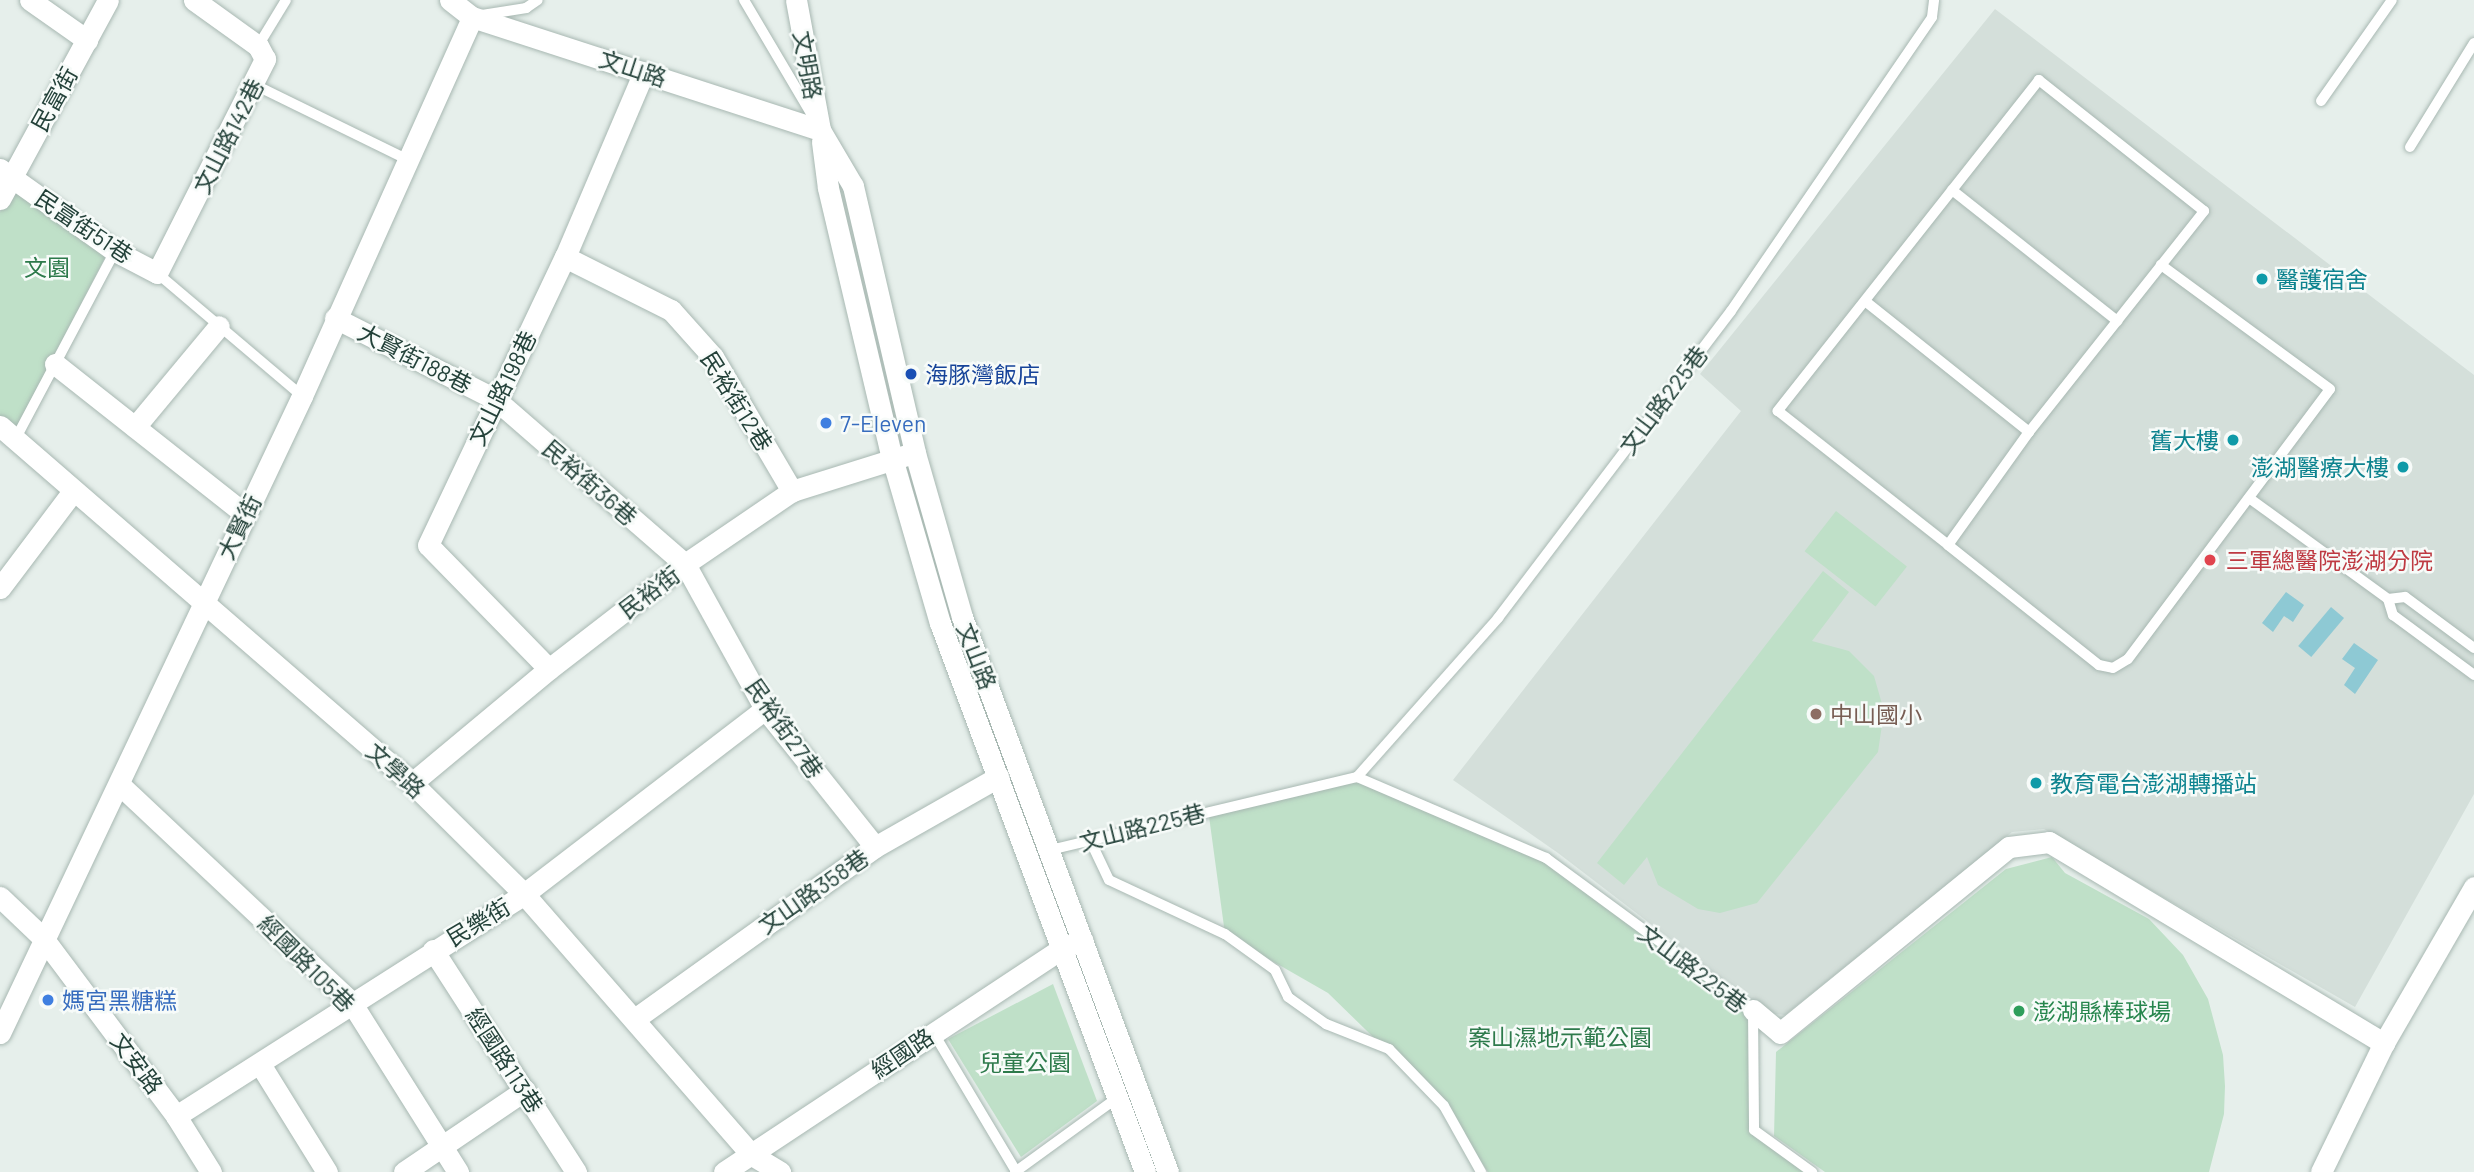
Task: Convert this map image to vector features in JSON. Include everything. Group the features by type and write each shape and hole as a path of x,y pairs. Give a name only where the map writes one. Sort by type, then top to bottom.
{"street":[{"path":"30,0 87,40"},
{"name":"民富街","path":"0,198 6,173 87,40 108,0"},
{"path":"194,0 258,46"},
{"name":"文山路","path":"450,0 472,17 820,130 853,186 915,453 962,617 1168,1172"},
{"name":"文明路","path":"796,0 820,130"},
{"name":"大賢街","path":"0,1033 302,396 406,159 472,17"},
{"name":"文山路142巷","path":"158,273 256,85 265,59 258,46"},
{"name":"文山路198巷","path":"549,668 428,545 495,399 565,257 644,72"},
{"name":"文山路","path":"820,130 828,188 892,458 940,623 1145,1172"},
{"name":"民富街51巷","path":"6,173 115,251 158,273"},
{"name":"民裕街12巷","path":"565,257 671,310 713,357 792,491"},
{"name":"大賢街188巷","path":"335,318 495,399"},
{"path":"135,427 219,326"},
{"path":"55,364 245,514"},
{"name":"民裕街36巷","path":"495,399 685,564"},
{"name":"文學路","path":"8,432 73,491 204,599 412,783 524,894 636,1017 752,1155 780,1172"},
{"name":"民裕街","path":"412,783 549,668 685,564 792,491 915,453"},
{"path":"0,588 73,491"},
{"name":"民裕街27巷","path":"685,564 765,709 875,847"},
{"name":"民樂街","path":"176,1116 524,894 765,709"},
{"name":"文山路358巷","path":"636,1017 875,847 998,777"},
{"name":"經國路105巷","path":"119,784 352,1002 458,1172"},
{"path":"1753,1010 1780,1033 2009,847 2049,842 2384,1043"},
{"path":"2321,1172 2384,1043 2474,887"},
{"name":"文安路","path":"0,897 43,938 176,1116 211,1172"},
{"name":"經國路","path":"723,1172 1062,948 1083,940"},
{"name":"經國路113巷","path":"433,950 576,1172"},
{"path":"260,1064 327,1172"},
{"path":"404,1172 525,1090"}],"lane":[{"name":"文山路142巷","path":"258,46 286,0"},
{"path":"472,17 526,8 538,0"},
{"path":"744,0 820,130"},
{"name":"文山路225巷","path":"1049,850 1357,777 1498,618 1731,311 1932,17 1934,0"},
{"path":"2321,101 2392,0"},
{"path":"2410,147 2474,43"},
{"path":"1948,545 2029,432 2161,265 2204,211 2039,80 1778,411 2098,665 2113,668 2128,659 2330,389 2161,265"},
{"path":"256,85 406,159"},
{"path":"1952,190 2117,321"},
{"path":"8,432 55,364 115,251"},
{"path":"158,273 302,396"},
{"path":"1865,301 2029,432"},
{"path":"2249,498 2388,599 2393,615 2474,675"},
{"path":"2388,599 2404,597 2474,648"},
{"name":"文山路225巷","path":"1357,777 1546,858 1753,1010 1754,1130 1812,1172"},
{"path":"1090,839 1109,880 1225,934 1275,970 1288,998 1326,1024 1389,1049 1444,1106 1481,1172"},
{"path":"933,1032 1016,1171 1117,1098"}],"shaded area":[{"name":"三軍總醫院澎湖分院","path":"1995,9 2474,375 2474,794 2355,1007 2044,829 2012,832 1785,1015 1767,1013 1558,853 1453,780 1741,411 1700,374"}],"green space":[{"name":"文園","path":"13,185 108,252 15,431 0,418 0,212"},
{"path":"1836,511 1907,566 1876,607 1805,551"},
{"path":"1823,571 1849,592 1812,641 1849,651 1874,676 1884,711 1878,752 1757,903 1720,913 1698,909 1658,885 1647,857 1624,885 1597,863"},
{"name":"案山濕地示範公園","path":"1357,777 1546,858 1753,1010 1754,1130 1805,1172 1488,1172 1444,1106 1328,993 1225,934 1208,809"},
{"name":"澎湖縣棒球場","path":"2052,857 2065,873 2149,919 2183,955 2208,999 2223,1055 2225,1086 2224,1114 2209,1172 1825,1172 1774,1136 1776,1052 2006,869"},
{"name":"兒童公園","path":"1053,984 1097,1101 1021,1157 948,1039"}],"water":[{"path":"2286,592 2304,605 2293,622 2284,616 2273,632 2262,623"},
{"path":"2331,607 2344,618 2311,657 2298,646"},
{"path":"2354,643 2378,660 2355,694 2344,685 2355,668 2342,659"}],"place":[{"name":"醫護宿舍","path":"2262,279"},
{"name":"海豚灣飯店","path":"911,374"},
{"name":"7-Eleven","path":"826,423"},
{"name":"舊大樓","path":"2233,440"},
{"name":"澎湖醫療大樓","path":"2403,467"},
{"name":"三軍總醫院澎湖分院","path":"2210,560"},
{"name":"中山國小","path":"1816,714"},
{"name":"教育電台澎湖轉播站","path":"2036,783"},
{"name":"媽宮黑糖糕","path":"48,1000"},
{"name":"澎湖縣棒球場","path":"2019,1011"}]}
